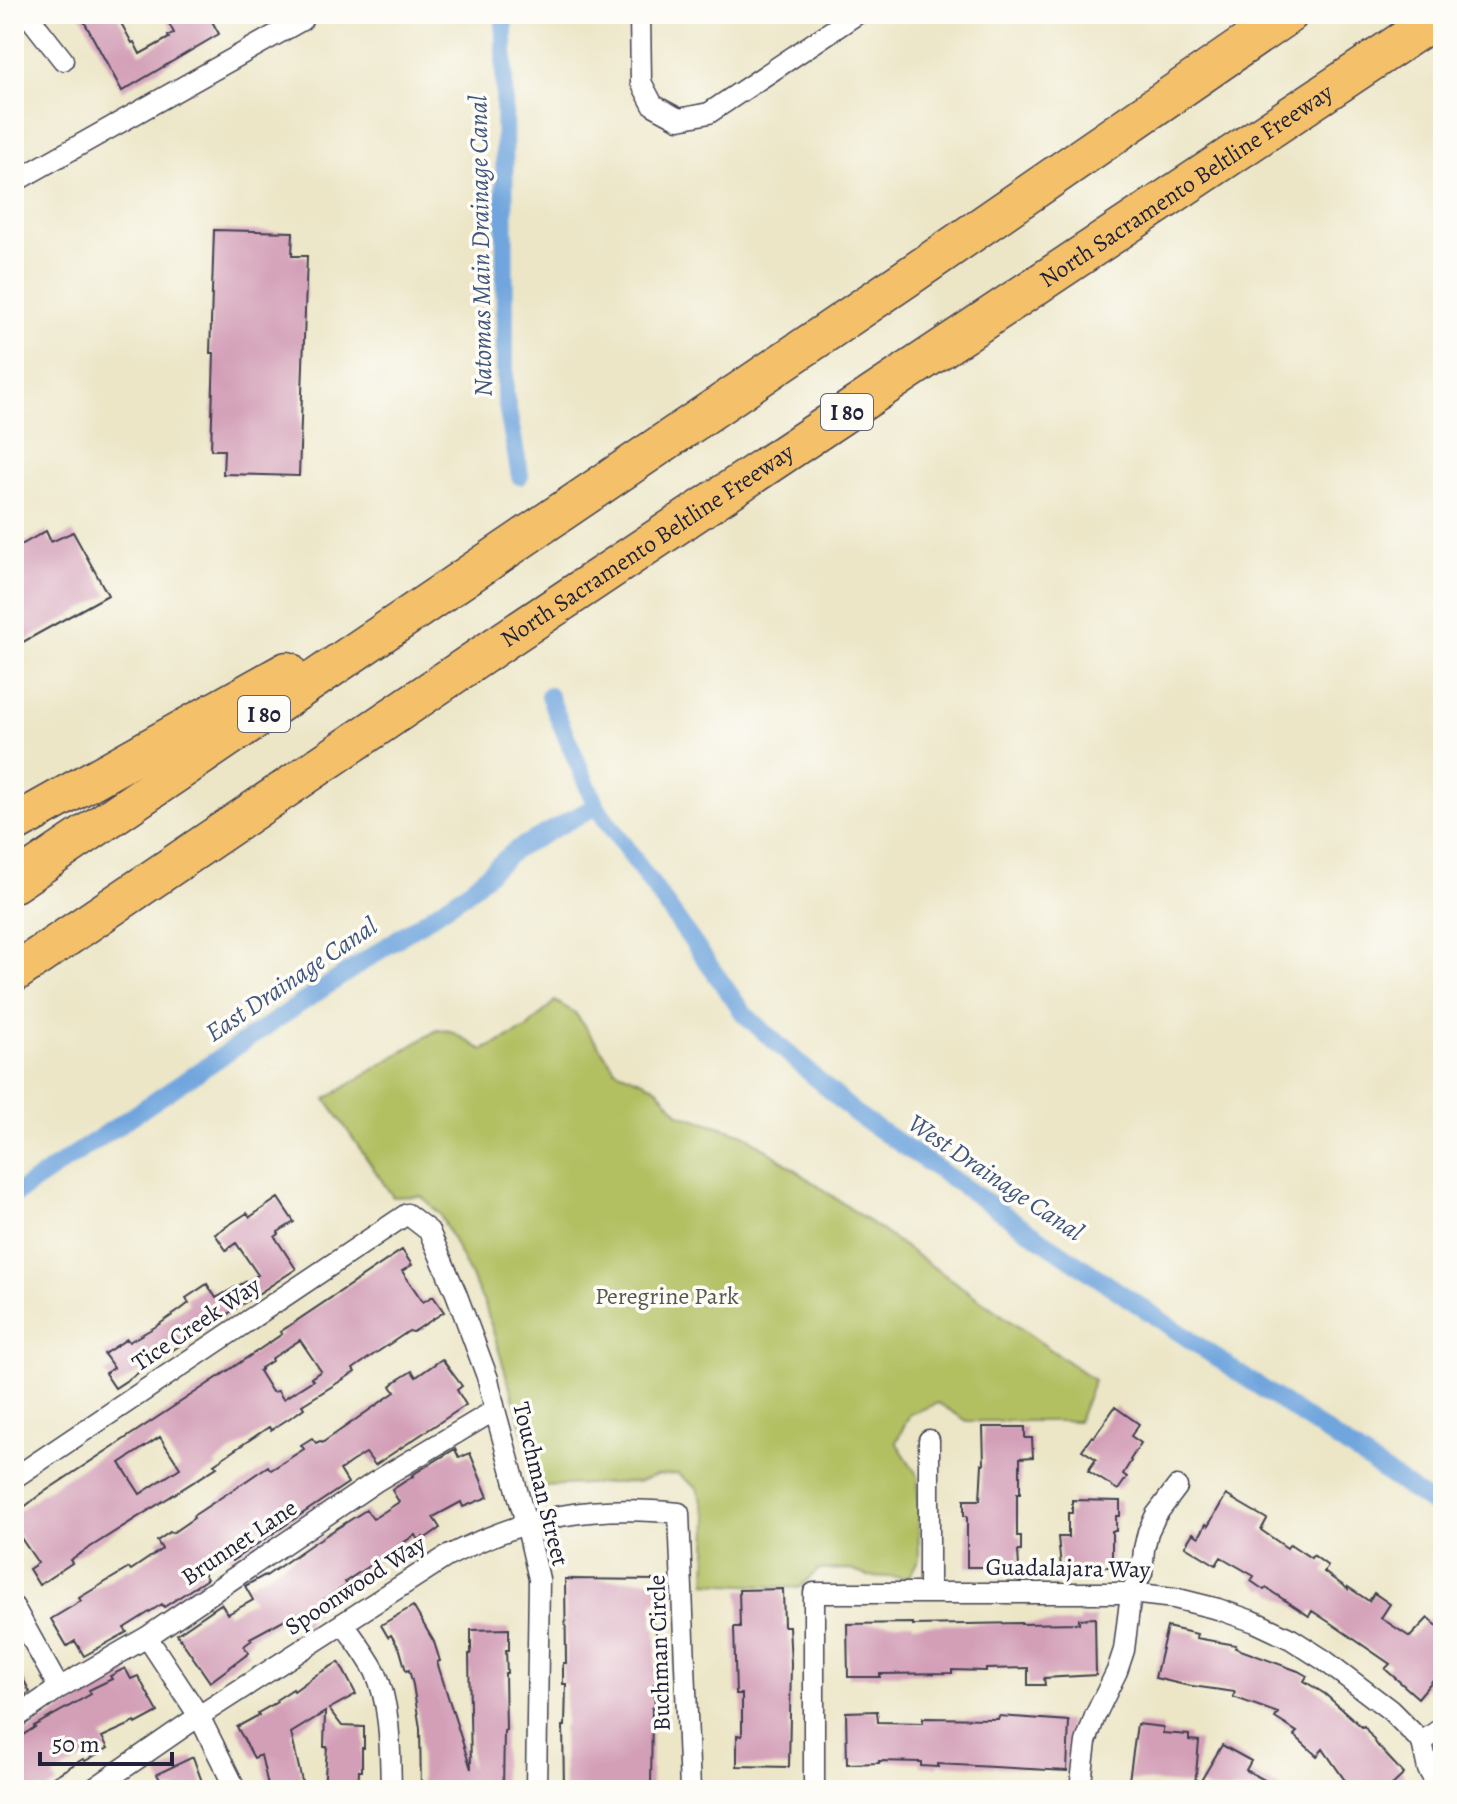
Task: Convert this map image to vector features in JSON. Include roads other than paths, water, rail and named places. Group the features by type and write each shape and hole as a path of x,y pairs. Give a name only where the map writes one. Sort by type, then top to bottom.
{"highway":[{"name":"I 80","path":"14,883 908,277 1289,14"},
{"name":"North Sacramento Beltline Freeway","path":"14,973 508,638 1443,14"},
{"path":"14,824 513,545"},
{"path":"14,993 253,812"}],"street":[{"path":"27,14 63,60"},
{"path":"640,14 641,82 653,105 679,119 709,113 857,14"},
{"path":"14,182 302,20"},
{"name":"Touchman Street","path":"407,1214 429,1231 488,1379 539,1579 536,1790"},
{"name":"Tice Creek Way","path":"14,1478 407,1214"},
{"name":"Brunnet Lane","path":"14,1719 59,1688 147,1637 375,1482 495,1410"},
{"path":"929,1440 929,1593"},
{"path":"1080,1790 1086,1742 1124,1650 1131,1593 1142,1573 1148,1532 1156,1515 1177,1487"},
{"name":"Spoonwood Way","path":"92,1790 199,1716 446,1557 479,1540 526,1523 568,1513 642,1509 679,1513"},
{"name":"Buchman Circle","path":"679,1513 690,1790"},
{"name":"Guadalajara Way","path":"814,1790 814,1593 1131,1593 1174,1598 1218,1609 1291,1639 1390,1710 1422,1742 1428,1769 1440,1790"},
{"path":"14,1607 59,1688"},
{"path":"343,1623 375,1672 379,1684 390,1738 391,1790"},
{"path":"147,1637 199,1716 236,1790"},
{"path":"1422,1742 1443,1727"}],"waterway":[{"name":"Natomas Main Drainage Canal","path":"504,14 505,395 520,476"},
{"name":"West Drainage Canal","path":"549,696 596,806 744,1014 856,1114 1443,1511"},
{"name":"East Drainage Canal","path":"14,1195 466,893 515,850 596,806"}],"park label":[{"name":"Peregrine Park","path":"667,1296"}]}
